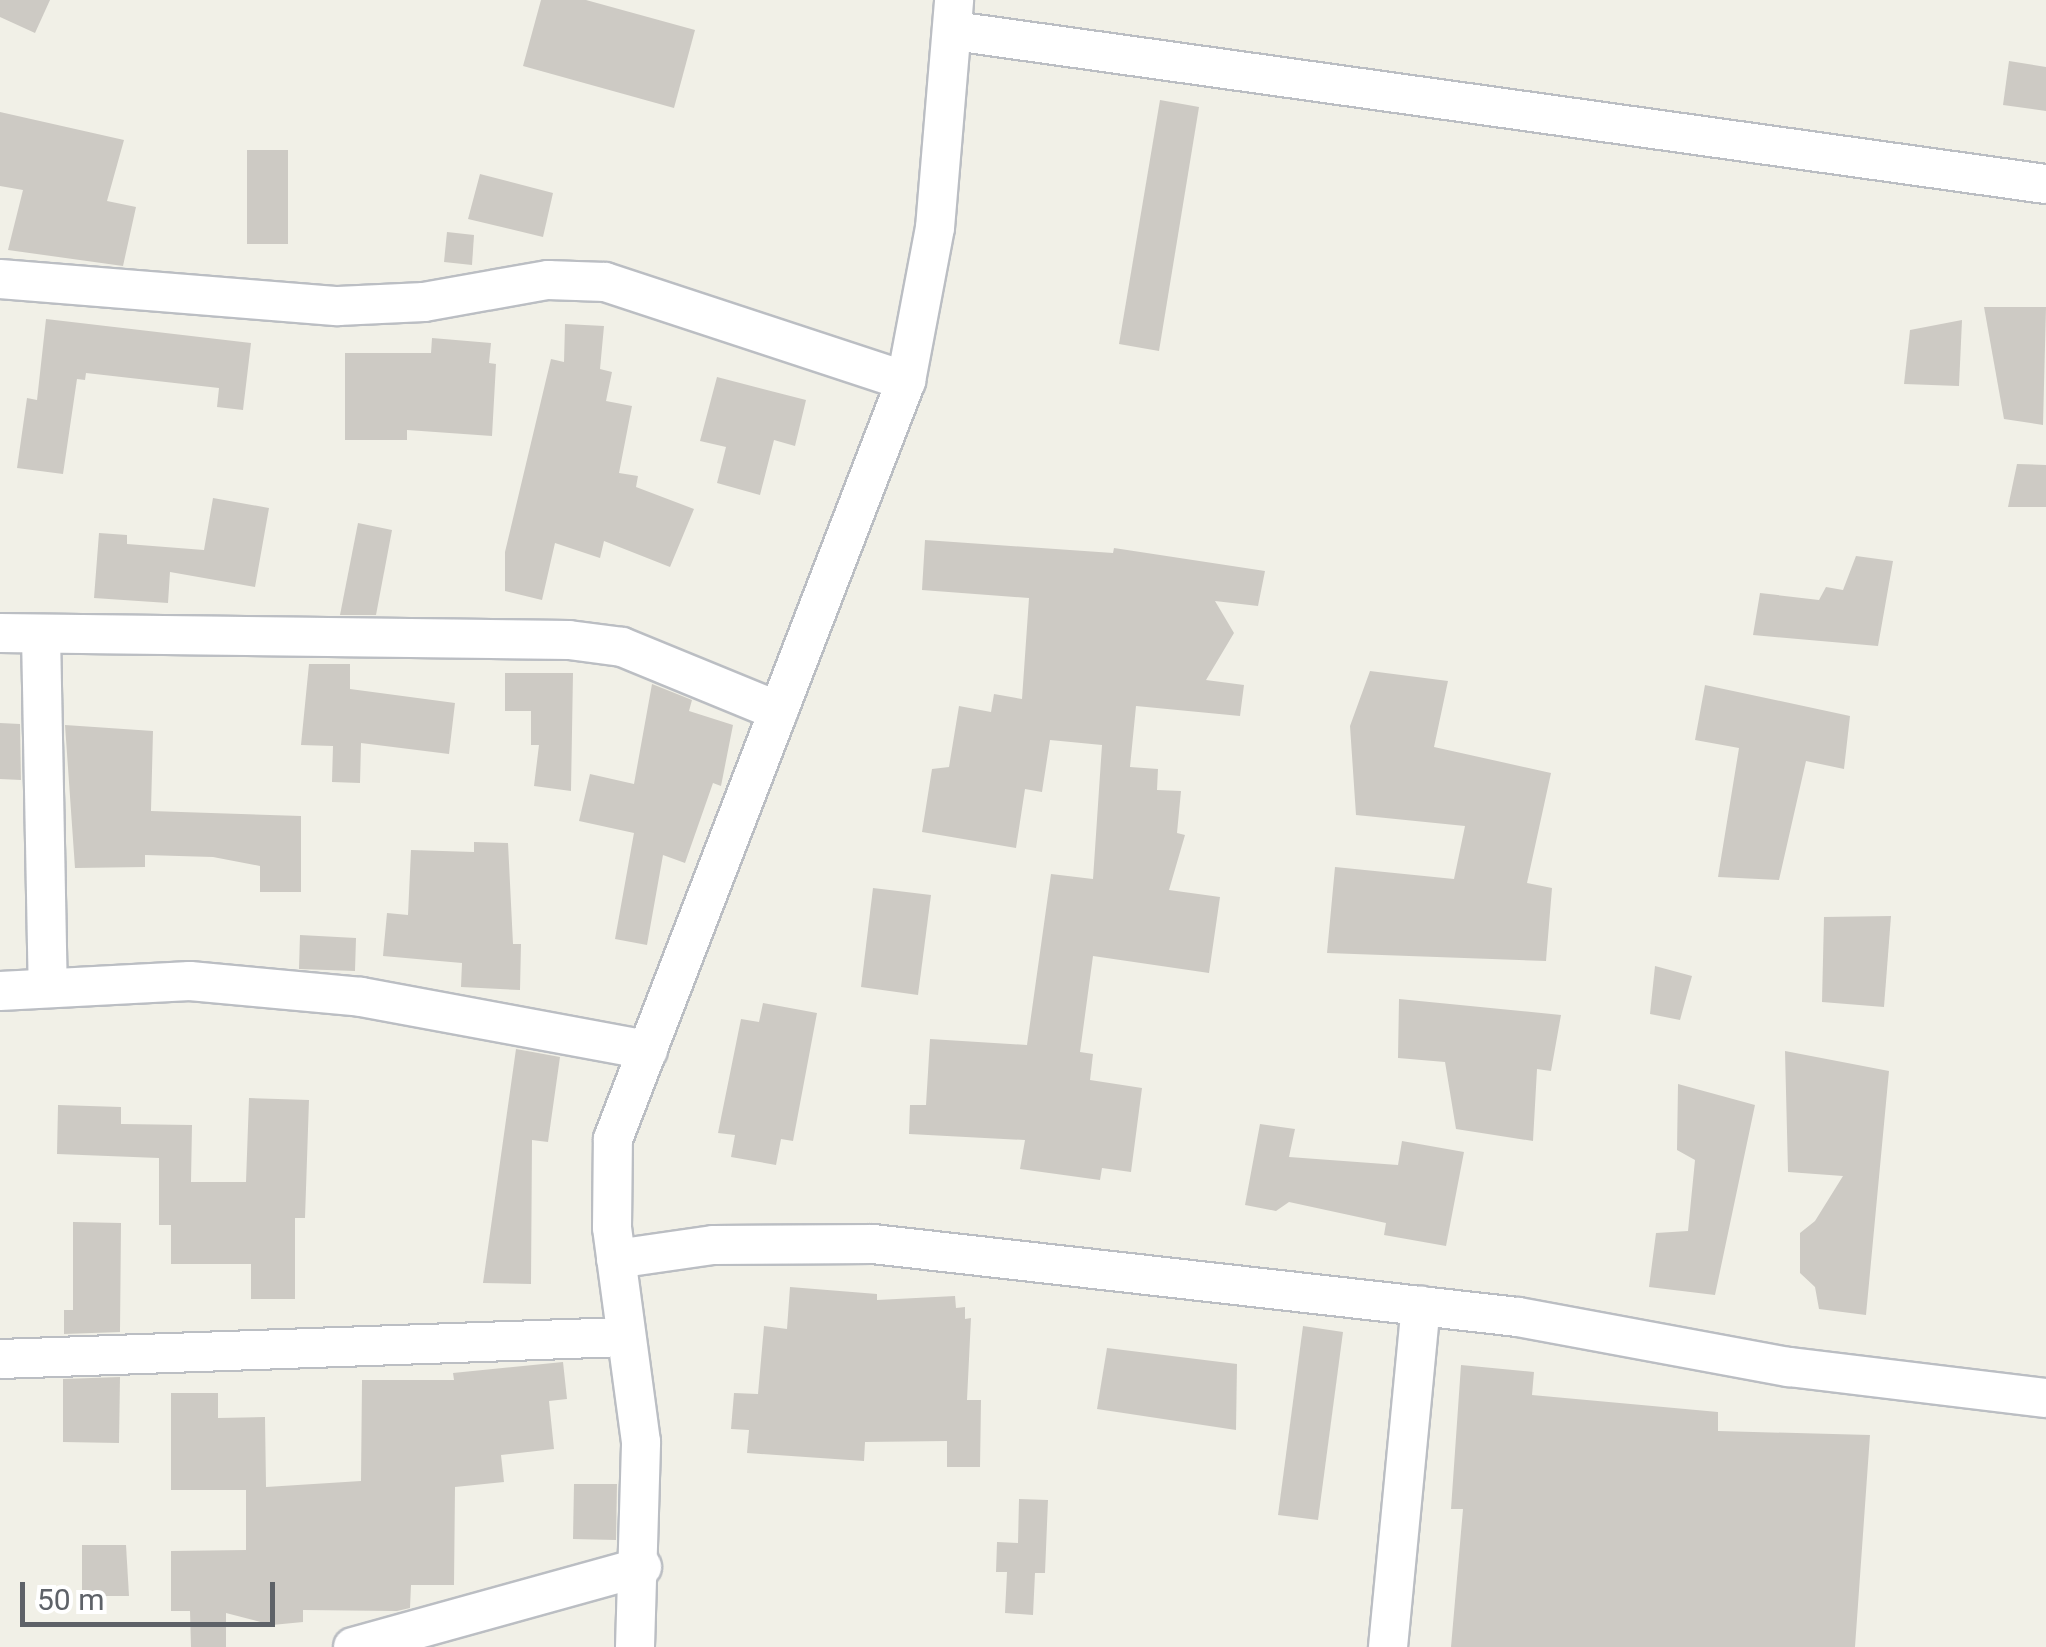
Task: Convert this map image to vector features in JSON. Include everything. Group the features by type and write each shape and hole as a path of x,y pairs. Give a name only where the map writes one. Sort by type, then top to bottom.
{"street":[{"path":"635,1647 642,1567 641,1442 623,1337 616,1259 613,1139 906,381 935,228 954,15 2046,184"},
{"path":"0,279 338,306 424,302 548,280 605,282 906,381"},
{"path":"0,633 569,640 622,647 778,711"},
{"path":"41,634 48,987"},
{"path":"0,991 190,981 361,997 648,1050"},
{"path":"616,1259 713,1245 872,1244 1551,1322 1789,1368 2046,1398"},
{"path":"1388,1647 1421,1306"},
{"path":"0,1359 623,1337"},
{"path":"353,1647 642,1567"}],"building":[{"path":"0,0 50,0 35,33 0,17"},
{"path":"541,0 586,0 695,30 674,108 523,66"},
{"path":"2009,61 2046,67 2046,111 2003,105"},
{"path":"1160,100 1199,107 1159,351 1119,344"},
{"path":"0,112 124,140 107,201 136,207 123,266 8,250 23,190 0,186"},
{"path":"247,150 288,150 288,244 247,244"},
{"path":"480,174 553,193 543,237 468,219"},
{"path":"447,232 474,235 472,265 444,262"},
{"path":"1984,307 2046,307 2043,425 2004,419"},
{"path":"46,319 251,343 243,410 217,407 219,388 86,373 85,380 77,379 63,474 17,468 27,398 37,400"},
{"path":"1962,320 1959,386 1904,384 1910,330"},
{"path":"565,324 604,326 600,369 612,372 606,401 632,406 619,473 638,476 636,487 694,509 670,567 604,541 600,558 555,543 542,600 505,591 505,552 551,359 564,362"},
{"path":"432,338 491,343 489,363 496,364 492,436 407,430 407,440 345,440 345,353 431,353"},
{"path":"717,377 806,400 795,446 774,440 760,495 717,483 726,447 700,441"},
{"path":"2017,464 2046,465 2046,507 2008,507"},
{"path":"213,498 269,508 255,587 170,572 168,603 94,598 99,533 127,535 127,544 204,550"},
{"path":"358,523 392,530 376,615 340,615"},
{"path":"925,540 1113,553 1114,548 1265,571 1258,606 1215,601 1234,633 1206,680 1244,685 1240,716 1136,706 1130,767 1158,769 1157,790 1181,791 1177,833 1185,835 1169,890 1220,897 1209,973 1093,956 1080,1052 1093,1054 1090,1080 1142,1088 1131,1172 1102,1168 1100,1180 1020,1169 1025,1140 909,1134 910,1105 926,1105 930,1039 1027,1045 1051,874 1093,879 1102,745 1050,740 1042,792 1025,789 1016,848 922,832 932,769 949,767 959,706 991,712 994,694 1022,699 1029,598 922,590"},
{"path":"1856,556 1893,561 1878,646 1753,635 1760,593 1819,600 1826,587 1843,590"},
{"path":"309,664 350,664 350,689 455,703 449,754 361,743 360,783 332,782 333,746 301,745"},
{"path":"1370,671 1448,681 1434,747 1551,773 1527,883 1552,888 1546,961 1327,953 1335,867 1454,879 1465,826 1356,815 1350,726"},
{"path":"505,673 573,673 571,791 534,786 539,745 531,745 531,711 505,711"},
{"path":"652,684 692,700 689,711 733,725 721,786 713,783 685,863 663,855 647,945 615,939 634,833 579,821 590,774 634,784"},
{"path":"1705,685 1850,716 1844,769 1806,761 1779,880 1718,877 1739,748 1695,740"},
{"path":"0,723 20,724 21,780 0,779"},
{"path":"65,725 153,731 151,811 301,816 301,892 260,892 260,866 213,857 145,855 145,867 75,868"},
{"path":"474,842 508,843 513,944 521,944 520,990 461,987 462,963 383,956 387,913 408,915 411,850 474,852"},
{"path":"873,888 931,895 918,995 861,987"},
{"path":"1891,916 1884,1007 1822,1002 1824,917"},
{"path":"300,935 356,938 355,971 299,969"},
{"path":"1655,966 1692,976 1680,1020 1650,1014"},
{"path":"1399,999 1561,1015 1551,1071 1537,1069 1533,1141 1456,1129 1445,1062 1398,1058"},
{"path":"763,1003 817,1013 793,1141 781,1139 776,1165 731,1157 735,1135 718,1133 741,1019 759,1022"},
{"path":"516,1049 560,1057 548,1142 532,1140 531,1284 483,1283"},
{"path":"1785,1051 1889,1071 1866,1315 1819,1309 1815,1287 1800,1273 1800,1233 1815,1221 1843,1176 1788,1172"},
{"path":"1678,1084 1755,1105 1715,1295 1649,1287 1656,1233 1688,1231 1695,1160 1677,1150"},
{"path":"249,1098 309,1100 305,1218 295,1218 295,1299 251,1299 251,1264 171,1264 171,1225 159,1225 159,1158 57,1154 58,1105 121,1107 121,1124 192,1125 191,1182 246,1182"},
{"path":"1260,1124 1295,1129 1289,1157 1398,1165 1402,1141 1464,1152 1446,1246 1384,1235 1386,1223 1289,1202 1276,1211 1245,1205"},
{"path":"73,1222 121,1223 120,1332 64,1334 64,1310 73,1310"},
{"path":"790,1287 877,1294 877,1300 955,1296 956,1308 965,1307 965,1319 971,1318 967,1400 981,1400 980,1467 947,1467 947,1441 865,1442 864,1461 747,1453 749,1430 731,1429 734,1393 758,1394 764,1326 787,1329"},
{"path":"1303,1326 1343,1332 1318,1520 1278,1515"},
{"path":"1107,1348 1237,1364 1236,1430 1097,1409"},
{"path":"563,1362 567,1399 549,1401 554,1449 501,1455 504,1482 455,1487 454,1585 411,1585 410,1608 397,1611 303,1610 303,1622 272,1625 226,1613 226,1647 191,1647 190,1611 171,1611 171,1551 246,1550 246,1490 171,1490 171,1393 218,1393 218,1418 265,1417 266,1487 361,1481 362,1380 454,1380 453,1373"},
{"path":"1461,1365 1534,1372 1532,1395 1718,1412 1718,1431 1870,1435 1855,1647 1451,1647 1463,1509 1451,1509"},
{"path":"120,1377 119,1443 63,1442 63,1379"},
{"path":"574,1484 617,1484 616,1540 573,1539"},
{"path":"1019,1499 1048,1500 1045,1573 1035,1573 1033,1615 1005,1613 1007,1572 996,1572 997,1542 1018,1543"},
{"path":"82,1545 126,1545 129,1596 82,1596"}]}
